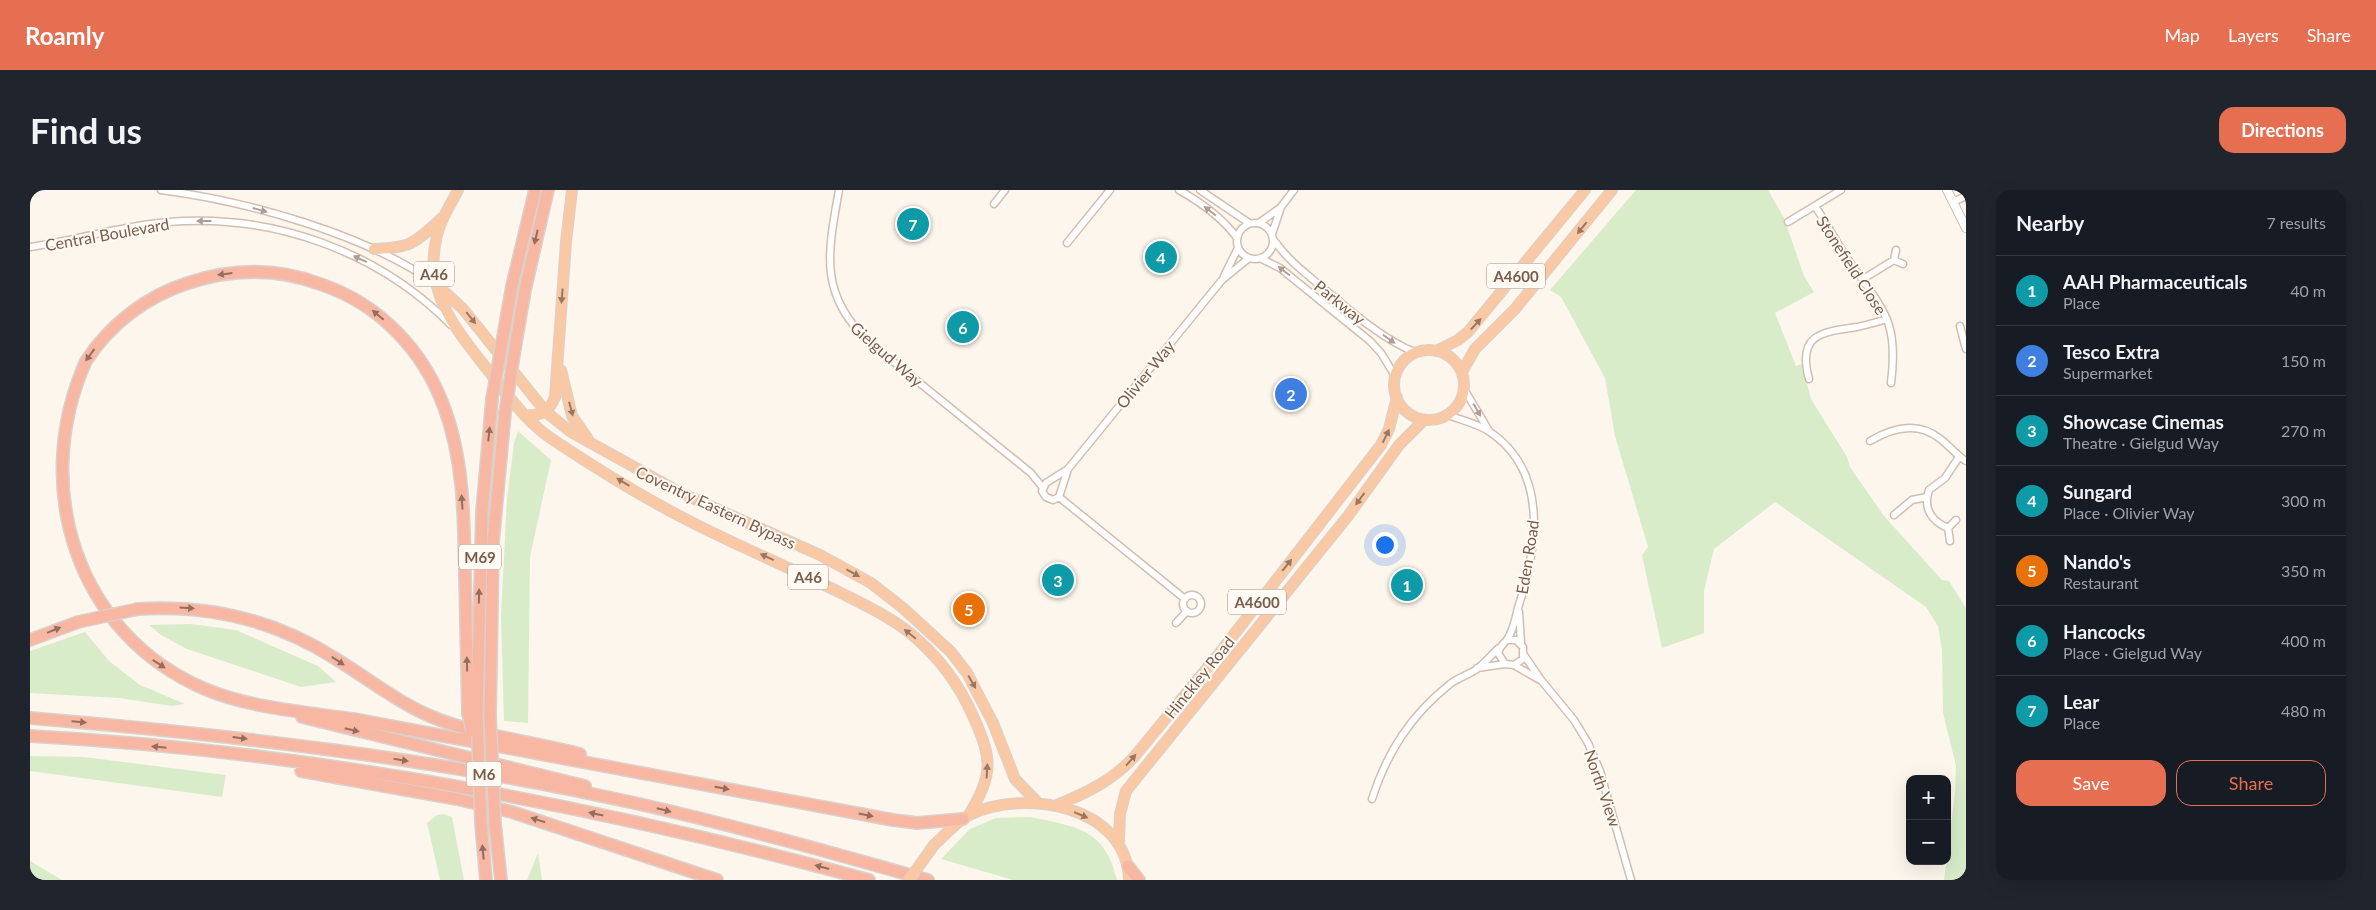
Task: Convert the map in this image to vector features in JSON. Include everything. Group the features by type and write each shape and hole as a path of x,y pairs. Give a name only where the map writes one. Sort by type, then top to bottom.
{"highway":[{"name":"A46","path":"455,329 445,310 436,284 434,257 436,239 444,216 458,190"},
{"name":"M69","path":"472,714 482,503 492,399 512,286 535,190"},
{"name":"M69","path":"501,880 495,824 490,718 493,542 505,413 515,348 525,290 548,190"},
{"name":"A46","path":"546,412 555,397 559,362 559,326 572,190"},
{"name":"A4600","path":"1436,351 1462,337 1484,315 1585,190"},
{"name":"A4600","path":"1462,372 1475,348 1515,309 1612,190"},
{"name":"A46","path":"374,250 398,248 414,243 444,216"},
{"path":"52,461 54,432 68,392 85,361 102,339 118,323 146,302 181,285 217,275 261,272 306,278 343,292 359,301 391,326 412,349 434,384 448,418 460,478 464,525 472,714 478,752 486,880"},
{"name":"Coventry Eastern Bypass","path":"436,284 463,309 546,412 571,432 600,450 713,508 820,555 871,583 903,608 951,652 967,673 993,723 1015,779 1037,802"},
{"name":"Coventry Eastern Bypass","path":"455,329 525,415 555,441 662,506 874,610 909,632 938,659 962,692 977,725 986,752 988,768 986,783 966,817"},
{"path":"1436,351 1455,361 1462,372 1464,389 1457,406 1448,415 1437,420 1424,420 1408,414 1397,397 1395,376 1401,364 1416,353 1436,351"},
{"name":"A46","path":"559,362 572,416 583,434 600,450"},
{"name":"Hinckley Road","path":"1057,805 1105,783 1122,770 1134,757 1222,650 1371,459 1389,429 1397,397"},
{"path":"525,415 535,416 546,412"},
{"name":"Hinckley Road","path":"1119,842 1120,814 1122,800 1126,791 1348,516 1399,446 1424,420"},
{"path":"53,504 71,564 95,603 119,632 152,660 188,681 214,692 272,707 317,722 535,772 639,804"},
{"path":"30,640 78,622 138,609 195,608 251,619 292,634 315,646 387,693 441,720 497,736 571,752 674,779"},
{"path":"272,707 352,719 917,823 966,817 1015,802 1037,802 1057,805 1096,821 1119,842 1128,866 1129,880"},
{"name":"M6","path":"30,718 181,730 362,754 506,778 639,804 757,832 928,880"},
{"name":"M6","path":"30,736 180,749 311,765 518,798 736,846 869,880"},
{"path":"180,749 450,798 512,812 717,880"},
{"path":"909,880 934,845 966,817"},
{"path":"1128,866 1139,880"}],"street":[{"name":"Central Boulevard","path":"161,190 212,198 267,212 374,250 413,269 436,284"},
{"name":"Gielgud Way","path":"839,190 829,246 829,270 835,296 847,319 869,342 1031,473 1043,488"},
{"path":"994,204 1005,190"},
{"path":"1067,243 1110,190"},
{"path":"1179,190 1230,227 1237,238 1239,252 1248,258 1260,258 1269,252 1281,207"},
{"path":"1200,190 1249,223 1259,223 1269,229 1272,237"},
{"path":"1259,223 1281,207 1294,190"},
{"path":"1788,222 1841,190"},
{"path":"1947,190 1966,228"},
{"path":"1953,202 1966,196"},
{"name":"Stonefield Close","path":"1815,206 1844,254 1882,306 1893,341 1894,362 1891,384"},
{"name":"Central Boulevard","path":"30,247 108,231 169,222 210,221 266,227 310,238 368,263 396,279 424,299 455,329"},
{"path":"1237,238 1249,223"},
{"name":"Parkway","path":"1272,237 1288,259 1342,303 1389,340 1416,353"},
{"name":"Olivier Way","path":"1222,280 1238,248"},
{"path":"1863,279 1894,260 1896,250"},
{"name":"Olivier Way","path":"1050,481 1068,469 1222,280 1248,258"},
{"name":"Parkway","path":"1260,258 1280,268 1370,341 1382,353 1395,376"},
{"path":"1894,260 1903,264"},
{"path":"1809,379 1806,350 1810,342 1816,337 1832,330 1859,327 1887,319"},
{"path":"1960,326 1966,349"},
{"name":"Eden Road","path":"1464,389 1489,431 1503,443 1520,465 1531,490 1534,509 1533,542 1518,608"},
{"name":"Eden Road","path":"1448,415 1489,431"},
{"path":"1870,441 1884,433 1900,428 1923,430 1939,438 1966,461"},
{"path":"1948,528 1933,520 1929,512 1927,497 1932,487 1945,478 1959,457"},
{"name":"Olivier Way","path":"1062,487 1068,469"},
{"name":"Gielgud Way","path":"1031,473 1050,481"},
{"path":"1050,481 1058,482 1062,487 1059,497 1053,500 1044,495 1043,488 1050,481"},
{"path":"1059,497 1185,600"},
{"path":"1894,516 1912,500 1927,497"},
{"path":"1948,528 1956,520"},
{"path":"1948,528 1950,540"},
{"path":"1193,596 1199,598 1201,604 1198,611 1192,613 1187,611 1184,606 1185,600 1193,596"},
{"path":"1372,799 1381,771 1407,726 1431,700 1452,682 1477,668 1507,640 1518,608"},
{"path":"1518,608 1520,643 1524,655 1541,680"},
{"path":"1176,623 1187,611"},
{"path":"1507,640 1516,640 1520,643"},
{"path":"1500,647 1499,657 1505,664"},
{"path":"1514,665 1520,663 1524,655"},
{"path":"1477,668 1505,664 1514,665 1541,680"},
{"name":"North View","path":"1541,680 1563,704 1588,743 1600,771 1631,880"}],"green space":[{"path":"1636,190 1768,190 1784,218 1804,276 1814,292 1775,313 1796,366 1802,364 1811,399 1847,457 1850,467 1884,516 1942,580 1949,581 1966,608 1966,880 1944,880 1946,865 1951,865 1951,825 1956,766 1943,713 1942,649 1938,626 1926,607 1775,502 1714,549 1704,591 1704,633 1662,648 1642,555 1648,547 1615,436 1605,378 1561,297 1550,290"},
{"path":"518,431 551,460 530,557 528,723 504,721 501,616 507,499 514,443"},
{"path":"191,624 236,630 318,666 336,682 301,687 187,649 161,635 149,625"},
{"path":"85,632 109,661 140,685 185,704 172,706 119,698 30,693 30,651"},
{"path":"30,756 84,757 226,775 222,797 30,771"},
{"path":"444,814 452,817 464,880 440,880 427,823 437,815"},
{"path":"1031,817 1075,828 1096,840 1105,850 1112,863 1117,880 1013,880 941,859 970,829 996,818"},
{"path":"538,853 542,880 527,880"},
{"path":"30,861 62,880 30,880"}],"place":[{"name":"Lear","path":"913,224"},
{"name":"Sungard","path":"1161,257"},
{"name":"Hancocks","path":"963,327"},
{"name":"Tesco Extra","path":"1291,394"},
{"name":"Showcase Cinemas","path":"1058,580"},
{"name":"AAH Pharmaceuticals","path":"1407,585"},
{"name":"Nando's","path":"969,609"}]}
